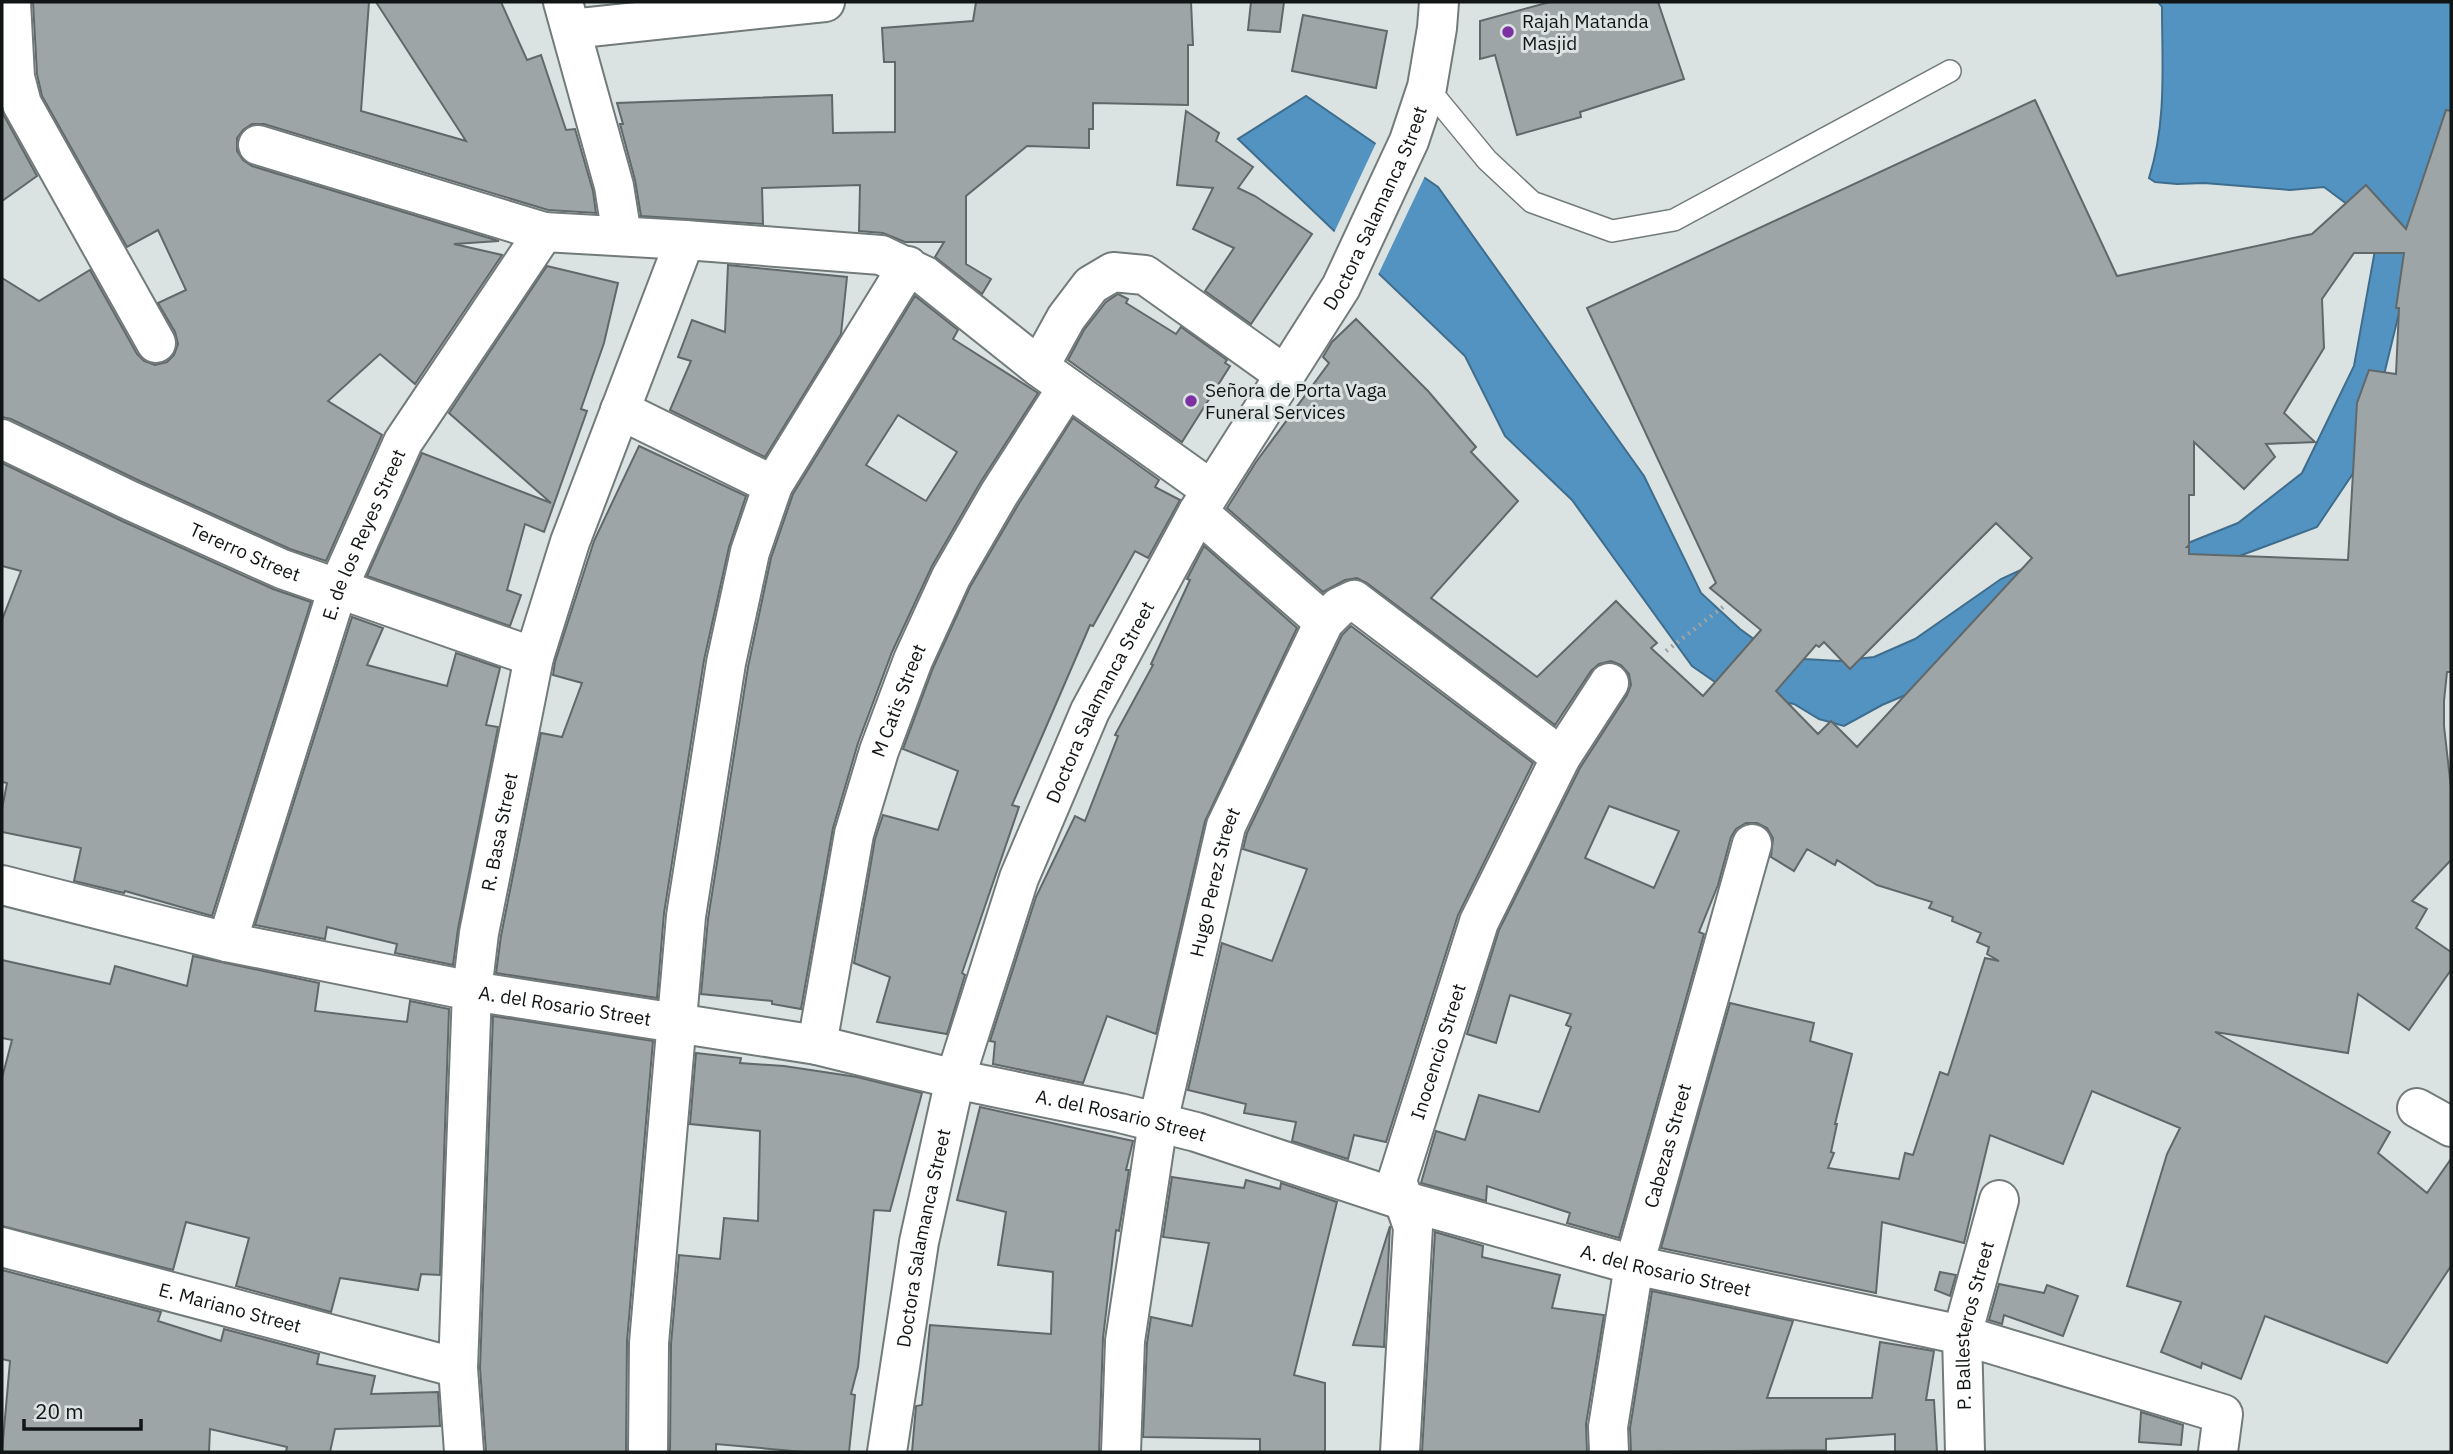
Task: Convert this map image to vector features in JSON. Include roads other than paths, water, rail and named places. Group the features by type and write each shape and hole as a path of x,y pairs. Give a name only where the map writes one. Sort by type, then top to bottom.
{"street":[{"path":"11,2 15,77 22,104 156,343"},
{"path":"622,236 614,186 567,15 825,2"},
{"name":"Doctora Salamanca Street","path":"887,1452 919,1242 955,1079 1019,878 1090,711 1204,501 1340,287 1409,141 1427,87 1439,2"},
{"path":"258,145 544,232 854,251 881,255 908,266 925,276 1053,377 1204,501 1324,622"},
{"name":"E. de los Reyes Street","path":"227,942 338,588 403,442 544,232"},
{"name":"R. Basa Street","path":"464,1452 458,1368 472,991 479,933 534,657 570,542 685,240"},
{"path":"648,1452 649,1342 686,916 726,663 750,552 774,485 908,266"},
{"name":"M Catis Street","path":"817,1045 854,834 879,751 913,660 951,577 999,494 1053,377 1066,318 1091,285 1114,272 1145,275 1285,375"},
{"path":"620,410 774,485"},
{"name":"Tererro Street","path":"2,439 282,569 534,657"},
{"name":"Hugo Perez Street","path":"1122,1452 1125,1341 1158,1122 1226,826 1324,622 1339,607 1354,600 1561,757"},
{"name":"Inocencio Street","path":"1400,1452 1413,1227 1397,1181 1479,922 1561,757 1609,683"},
{"name":"Cabezas Street","path":"1609,1452 1608,1427 1634,1265 1752,844"},
{"name":"A. del Rosario Street","path":"2,885 227,942 472,991 817,1045 955,1079 1158,1122 1405,1201 1634,1265 1962,1335 2223,1414 2218,1452"},
{"path":"2417,1108 2451,1127"},
{"name":"P. Ballesteros Street","path":"1965,1452 1962,1335 1999,1200"},
{"name":"E. Mariano Street","path":"2,1247 458,1368"}],"lane":[{"path":"1427,87 1487,160 1532,202 1612,230 1674,220 1950,71"}],"water":[{"path":"2158,2 2451,2 2451,172 2418,235 2364,457 2317,527 2199,571 1882,705 1844,726 1819,719 1794,704 1731,693 1692,666 1572,500 1505,436 1465,356 1238,139 1306,96 1438,187 1644,476 1701,593 1740,629 1769,650 1804,659 1839,661 1874,657 1915,639 2001,579 2051,556 2188,543 2238,523 2302,473 2354,366 2379,228 2324,187 2290,190 2204,183 2177,184 2155,182 2149,178 2161,114 2162,7"}],"place":[{"name":"Rajah Matanda Masjid","path":"1508,32"},
{"name":"Señora de Porta Vaga Funeral Services","path":"1191,401"}]}
